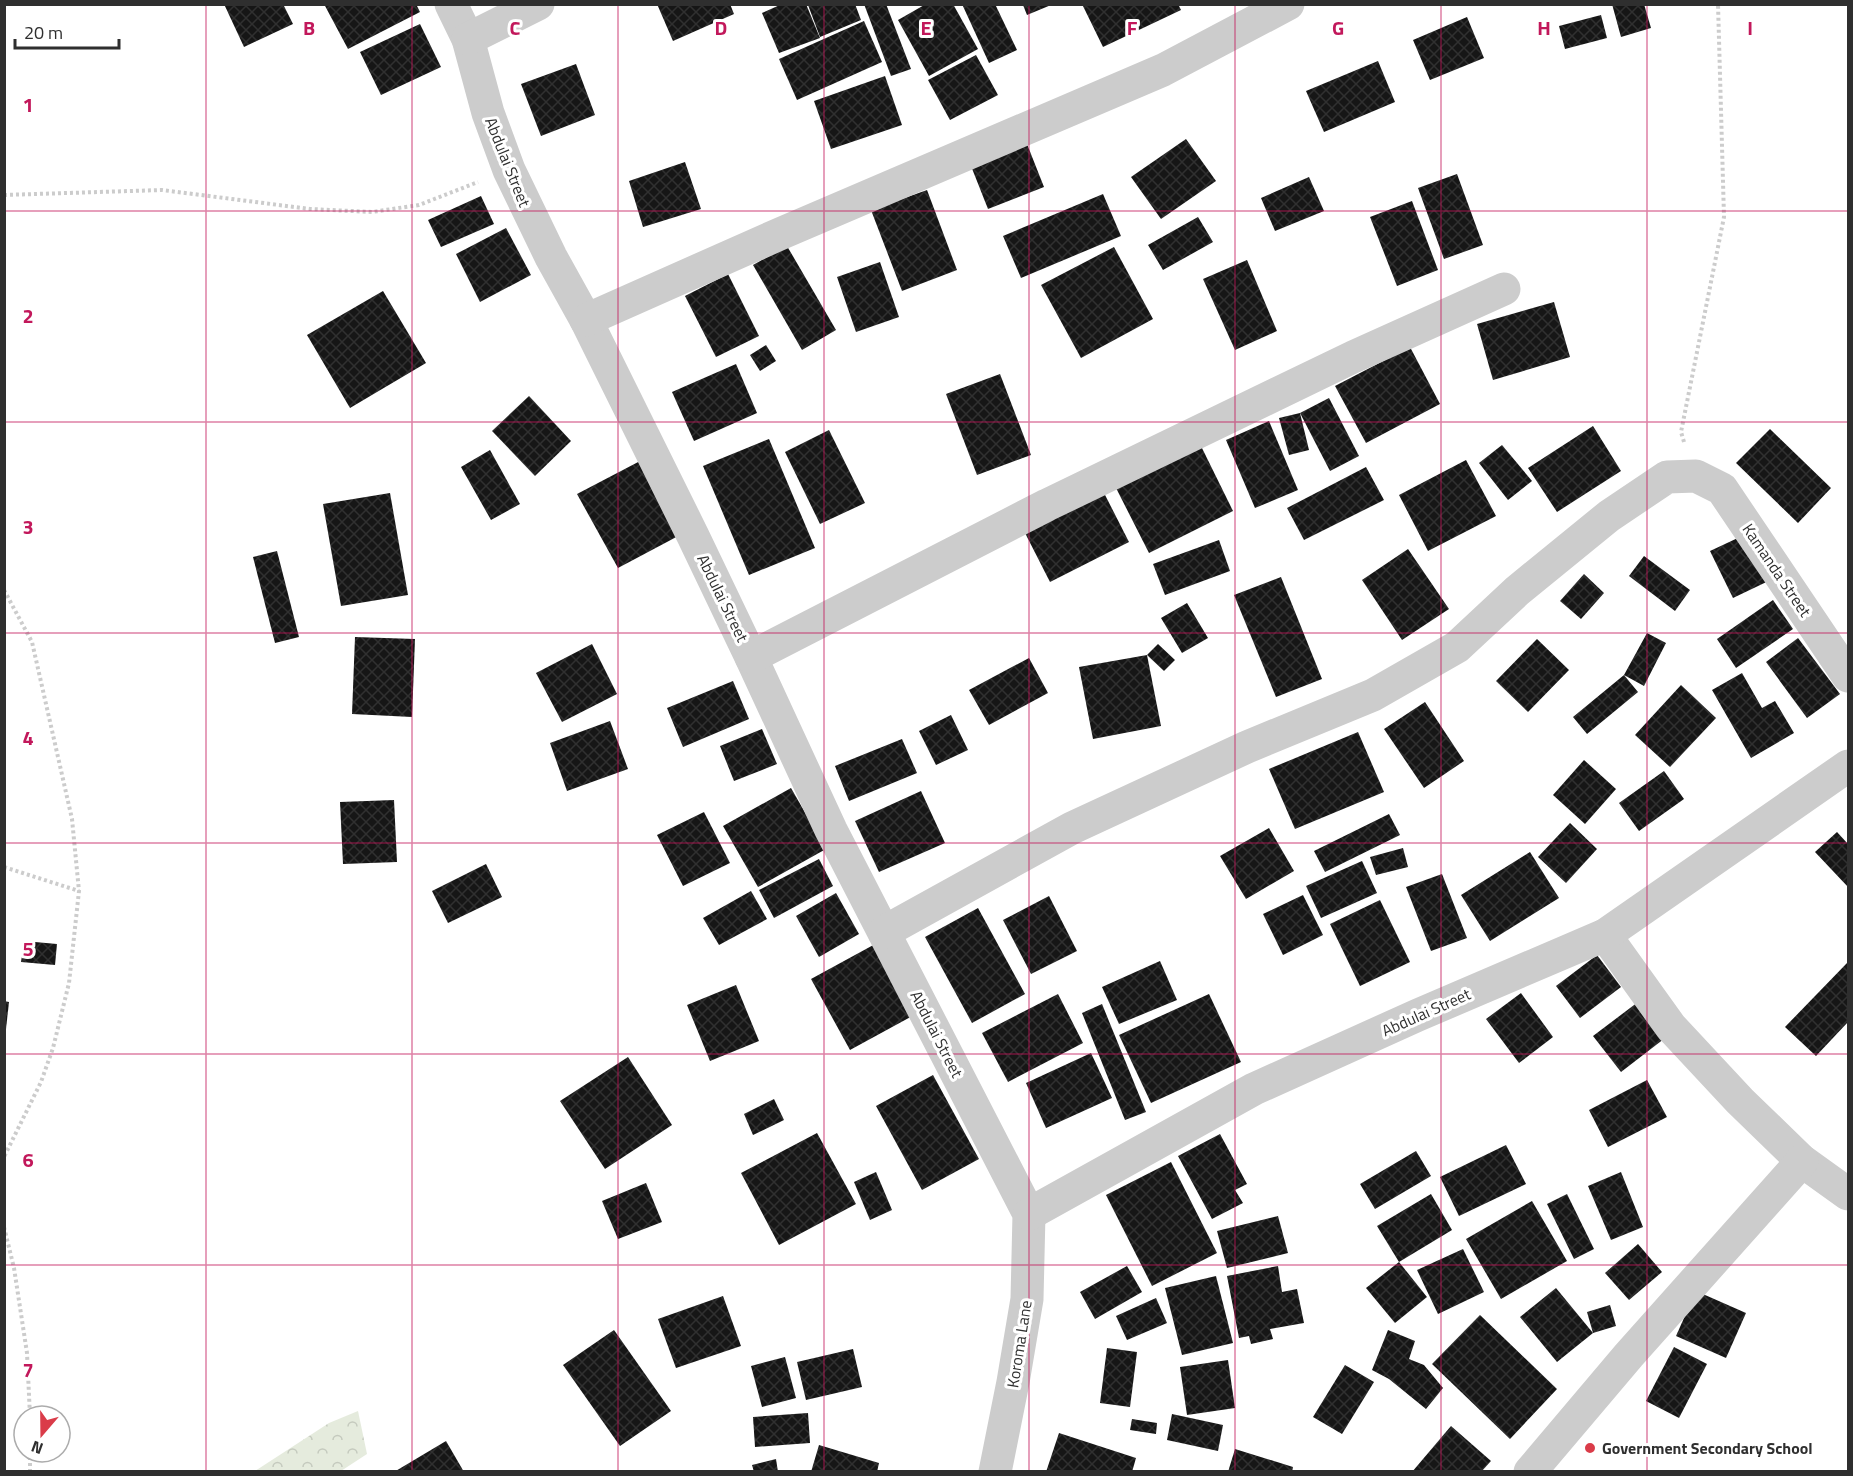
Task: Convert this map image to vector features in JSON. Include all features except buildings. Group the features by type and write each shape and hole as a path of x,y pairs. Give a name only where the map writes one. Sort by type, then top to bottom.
{"street":[{"name":"Abdulai Street","path":"451,4 468,39 488,113 509,170 551,257 586,320 751,657 831,830 1029,1214 1254,1089 1418,1015 1605,935 1848,766"},
{"path":"468,39 538,4"},
{"path":"586,320 1163,70 1288,4"},
{"path":"751,657 1047,505 1353,357 1503,289"},
{"path":"884,932 1072,828 1247,747 1373,695 1457,647 1517,591 1608,516 1667,477 1696,476"},
{"name":"Kamanda Street","path":"1696,476 1722,489 1848,676"},
{"path":"1605,935 1671,1027 1740,1101 1802,1161 1846,1187"},
{"path":"1530,1472 1629,1355 1802,1161"},
{"name":"Koroma Lane","path":"995,1472 1027,1299 1029,1214"}],"path":[{"path":"1696,476 1681,432 1724,217 1718,4"},
{"path":"4,195 162,190 310,209 372,212 419,205 509,170"},
{"path":"4,590 32,642 72,819 80,891 69,983 53,1048 41,1082 4,1156"},
{"path":"4,867 80,891"},
{"path":"4,1227 14,1268 27,1353 29,1404"}],"green space":[{"path":"358,1411 367,1454 341,1471 255,1471 329,1423"}],"place":[{"name":"Government Secondary School","path":"1590,1448"}]}
